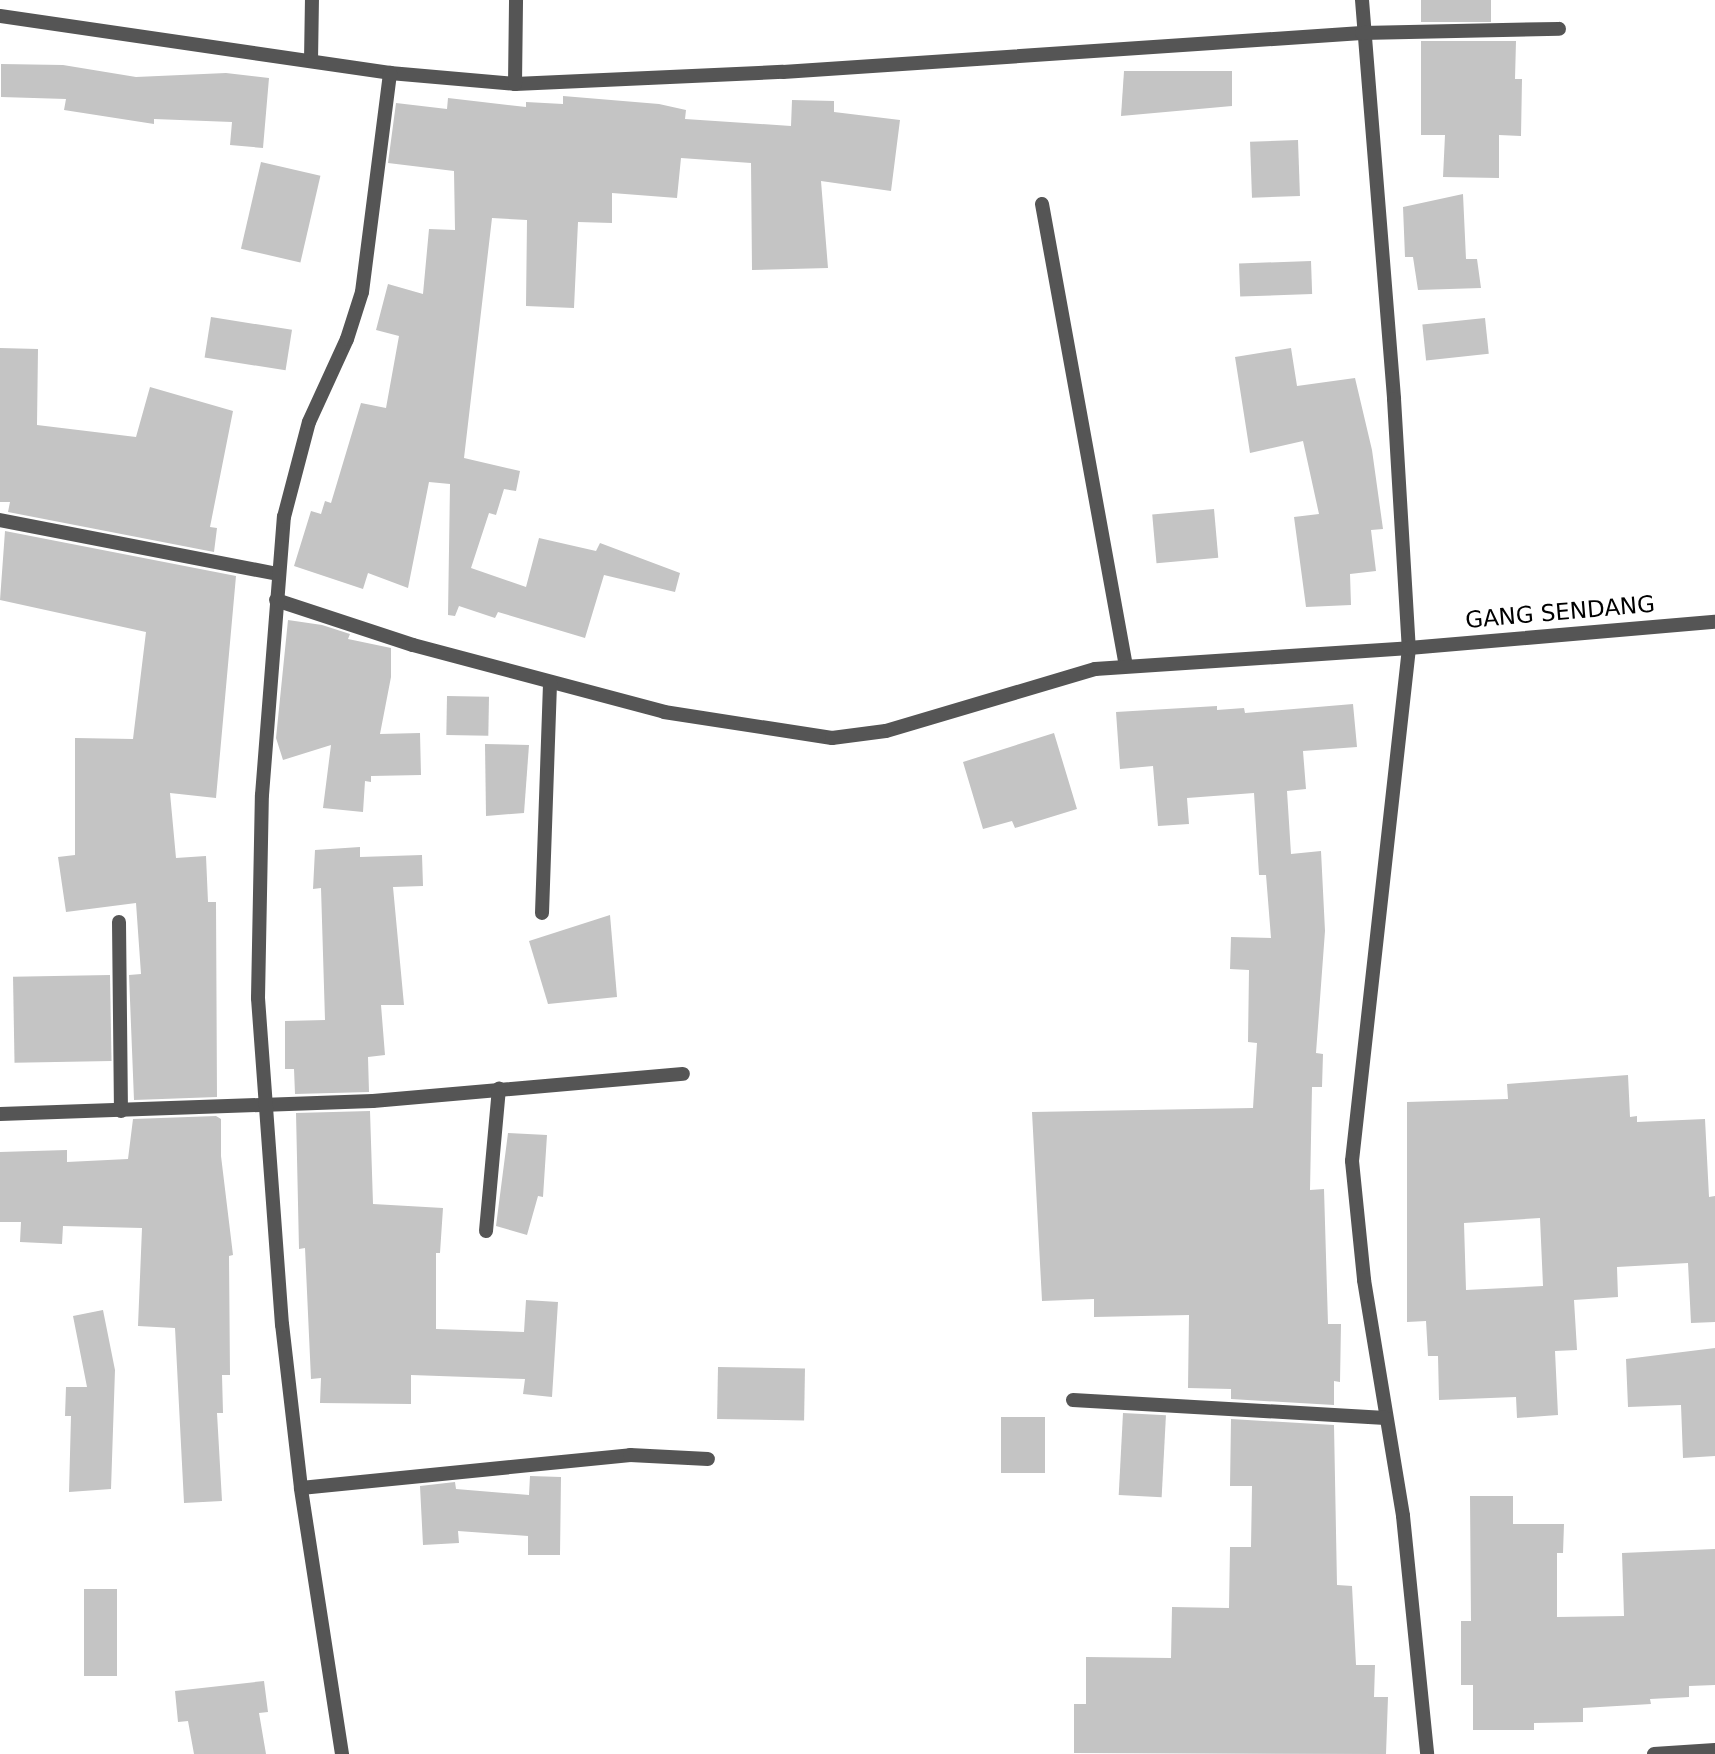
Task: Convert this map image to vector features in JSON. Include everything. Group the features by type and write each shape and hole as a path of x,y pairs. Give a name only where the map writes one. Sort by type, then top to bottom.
{"street":[{"path":"311,61 312,0"},
{"path":"515,85 516,0"},
{"path":"1362,0 1362,33 1394,399 1409,649 1352,1161 1385,1418 1404,1516 1427,1754"},
{"path":"0,16 390,73 515,85 783,72 1362,33 1559,29"},
{"path":"342,1754 300,1488 264,1106 258,998 262,808 284,517 296,464 362,292 390,73"},
{"path":"1042,204 1126,665"},
{"path":"0,520 278,574"},
{"name":"GANG SENDANG","path":"276,600 550,682 664,712 832,738 886,730 1049,681 1126,665 1409,649 1715,622"},
{"path":"542,913 550,682"},
{"path":"119,922 121,1111"},
{"path":"0,1114 264,1106 683,1074"},
{"path":"486,1231 499,1089"},
{"path":"1073,1400 1385,1418"},
{"path":"300,1488 630,1455 708,1459"},
{"path":"1654,1754 1715,1750"}],"building":[{"path":"1421,0 1491,0 1491,22 1421,22"},
{"path":"1421,41 1516,41 1515,79 1522,79 1521,136 1499,135 1499,178 1443,177 1445,135 1421,135"},
{"path":"1,64 63,65 136,77 226,73 269,78 263,148 230,145 232,122 154,119 154,124 64,110 66,99 1,97"},
{"path":"1124,71 1232,71 1232,106 1121,116"},
{"path":"563,96 659,104 686,110 685,119 791,126 792,100 834,101 834,112 900,120 891,191 821,181 828,268 752,270 751,163 681,158 677,198 612,193 612,223 578,222 574,308 526,306 527,220 492,218 464,458 520,471 516,491 504,489 496,515 489,513 471,568 526,587 539,538 596,551 600,543 680,573 675,592 604,575 585,638 498,612 495,618 459,606 455,616 448,615 450,484 429,482 408,588 368,573 363,589 294,566 311,511 321,514 325,501 331,503 361,403 386,408 399,336 376,330 388,284 423,294 429,229 455,230 454,171 388,163 396,103 447,109 448,98 526,107 526,102 563,104"},
{"path":"1298,140 1300,196 1252,198 1250,142"},
{"path":"261,162 320,176 300,262 241,249"},
{"path":"1463,194 1466,259 1477,259 1481,288 1418,290 1413,257 1405,257 1403,207"},
{"path":"1311,261 1312,294 1240,296 1239,264"},
{"path":"211,317 292,330 286,370 205,357"},
{"path":"1485,318 1489,354 1426,360 1422,325"},
{"path":"0,348 38,349 37,425 136,437 150,387 233,411 210,527 217,528 214,552 8,512 10,502 0,502"},
{"path":"1291,348 1297,386 1355,378 1372,450 1383,529 1371,530 1376,571 1350,574 1351,605 1306,607 1294,517 1319,514 1303,441 1250,453 1235,357"},
{"path":"1214,509 1218,558 1157,563 1152,514"},
{"path":"5,531 236,576 216,798 170,793 176,858 206,856 208,902 216,902 217,1097 134,1100 129,975 141,974 136,903 66,912 58,857 75,855 75,738 133,739 146,632 0,600"},
{"path":"288,620 322,625 350,634 348,639 391,648 391,677 380,734 420,733 421,775 371,776 371,782 365,781 363,812 323,808 331,745 283,760 276,738"},
{"path":"447,696 489,697 488,736 446,735"},
{"path":"1353,704 1357,747 1303,751 1306,789 1287,791 1291,854 1321,851 1325,931 1316,1053 1323,1054 1322,1087 1312,1087 1310,1190 1324,1189 1328,1324 1341,1324 1340,1382 1334,1381 1334,1405 1231,1399 1231,1389 1188,1388 1189,1315 1094,1317 1094,1299 1042,1301 1032,1112 1253,1108 1257,1043 1248,1042 1249,970 1230,969 1231,937 1271,938 1266,875 1259,875 1254,793 1187,798 1189,824 1158,826 1153,766 1120,769 1116,712 1217,706 1217,710 1244,708 1245,713"},
{"path":"1054,733 1077,809 1015,828 1012,821 983,829 963,762"},
{"path":"485,744 529,745 524,813 486,816"},
{"path":"360,847 360,857 422,855 423,886 393,887 404,1005 381,1005 385,1055 368,1057 369,1092 295,1094 294,1069 285,1069 285,1021 325,1020 321,888 313,889 315,850"},
{"path":"610,915 617,997 548,1004 529,941"},
{"path":"110,975 112,1061 15,1063 13,977"},
{"path":"1628,1075 1630,1117 1637,1116 1637,1122 1705,1119 1709,1197 1715,1196 1715,1322 1691,1323 1688,1263 1617,1267 1618,1297 1574,1300 1577,1350 1555,1351 1558,1415 1517,1418 1516,1397 1439,1400 1438,1356 1428,1356 1426,1321 1407,1322 1407,1102 1508,1099 1507,1084","holes":["1540,1218 1543,1286 1466,1290 1464,1223"]},
{"path":"370,1111 373,1204 443,1208 440,1253 436,1253 436,1329 524,1332 526,1300 558,1302 552,1397 523,1394 525,1379 411,1375 411,1404 320,1403 321,1378 311,1379 305,1248 299,1249 296,1113"},
{"path":"216,1116 221,1119 221,1156 233,1255 229,1256 230,1375 222,1375 223,1413 217,1413 222,1501 184,1503 175,1328 138,1326 142,1228 63,1226 62,1244 20,1242 21,1222 0,1222 0,1152 67,1150 67,1162 128,1159 133,1119"},
{"path":"508,1133 547,1135 543,1197 538,1196 527,1235 496,1226"},
{"path":"103,1310 115,1370 111,1489 69,1492 71,1416 65,1416 66,1387 87,1387 73,1316"},
{"path":"1715,1348 1715,1456 1683,1458 1681,1405 1628,1407 1626,1359"},
{"path":"718,1367 805,1369 804,1421 717,1419"},
{"path":"1123,1413 1166,1415 1162,1497 1119,1495"},
{"path":"1001,1417 1045,1417 1045,1473 1001,1473"},
{"path":"1231,1419 1334,1425 1337,1585 1352,1586 1356,1665 1375,1665 1374,1697 1388,1697 1386,1754 1074,1753 1074,1704 1086,1704 1086,1657 1171,1658 1172,1607 1229,1608 1230,1547 1251,1547 1252,1486 1230,1486"},
{"path":"530,1476 561,1477 560,1555 528,1555 528,1536 458,1531 459,1543 423,1545 420,1486 455,1482 456,1489 529,1495"},
{"path":"1470,1496 1513,1496 1513,1524 1564,1524 1563,1553 1557,1553 1557,1617 1624,1616 1622,1553 1715,1549 1715,1685 1689,1686 1689,1697 1650,1699 1651,1704 1583,1708 1583,1722 1534,1723 1534,1730 1473,1730 1473,1685 1461,1685 1461,1621 1471,1621"},
{"path":"84,1589 117,1589 117,1676 84,1676"},
{"path":"264,1681 268,1712 259,1713 266,1754 194,1754 188,1721 178,1722 175,1691"}]}
